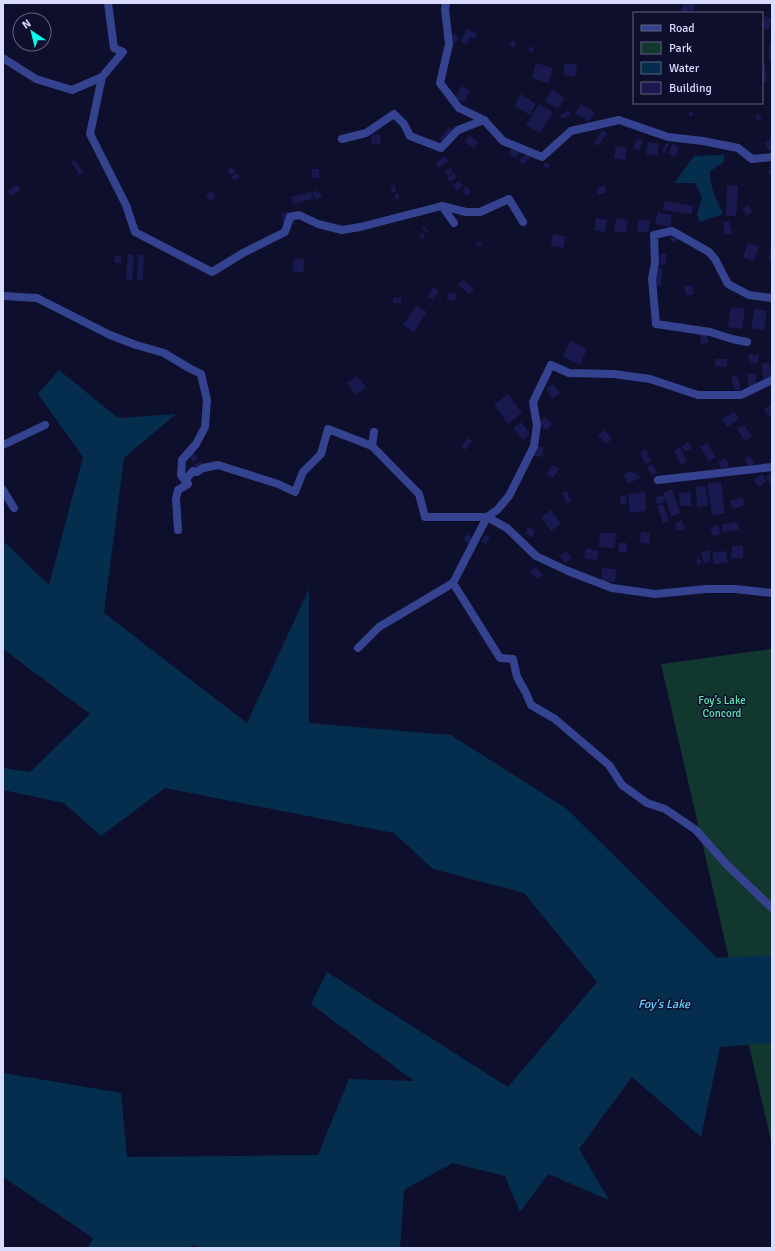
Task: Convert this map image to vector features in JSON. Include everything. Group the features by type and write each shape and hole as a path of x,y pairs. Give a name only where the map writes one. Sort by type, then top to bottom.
{"street":[{"path":"3,58 36,79 72,90 102,77 123,52 114,48 108,3"},
{"path":"446,3 445,9 448,44 440,83 459,108 484,120 503,141 542,157 571,131 619,120 668,137 703,141 738,148 752,158 772,157"},
{"path":"102,77 90,134 126,205 135,232 212,272 243,253 285,232 290,217 300,215 318,224 342,230 360,227 442,206 466,212 480,212 509,199 523,222"},
{"path":"342,139 366,133 394,114 404,124 410,136 441,148 458,130 484,120"},
{"path":"442,206 454,223"},
{"path":"747,342 710,332 656,324 652,279 655,263 654,235 672,231 709,252 715,259 728,284 749,296 772,298"},
{"path":"3,296 37,298 110,335 136,345 164,353 201,374 207,400 205,427 196,444 182,460 181,475 188,484"},
{"path":"358,648 379,627 454,583 487,517 497,510 509,496 534,446 537,425 533,402 551,365 569,373 614,374 650,379 698,395 741,395 772,380"},
{"path":"3,445 45,425"},
{"path":"188,484 186,478 193,471 197,472 203,468 218,465 278,484 295,492 303,472 321,454 328,429 372,446 419,494 425,517 487,517 507,528 536,556 568,572 612,588 655,594 713,589 735,589 772,593"},
{"path":"372,446 374,432"},
{"path":"658,480 772,467"},
{"path":"178,530 176,499 178,490 188,484"},
{"path":"3,490 14,508"},
{"path":"454,583 500,658 513,659 517,677 531,705 555,719 609,765 622,785 647,802 665,809 696,830 727,865 772,908"}],"green space":[{"name":"Foy’s Lake Concord","path":"772,649 772,1145 661,664"}],"water":[{"path":"724,155 724,162 710,171 712,188 723,214 700,222 697,214 702,197 695,183 674,183 694,156"},
{"name":"Foy's Lake","path":"59,370 118,418 176,414 124,458 104,613 247,723 309,589 309,723 451,735 567,809 717,958 772,955 772,1043 720,1047 701,1137 632,1077 579,1149 609,1200 548,1174 520,1212 505,1176 452,1163 404,1190 400,1248 202,1248 192,1245 190,1248 88,1248 93,1238 3,1177 4,1073 121,1093 127,1157 318,1155 349,1079 414,1081 311,1004 327,972 508,1087 597,982 524,893 433,869 394,833 165,788 101,836 64,803 3,790 3,768 30,772 90,714 3,649 3,541 49,585 83,457 38,394"}],"building":[{"path":"684,3 696,3 692,12 681,11"},
{"path":"765,16 772,19 768,30 763,28"},
{"path":"467,29 477,34 475,39 470,37 467,44 461,41"},
{"path":"455,34 459,39 454,43 450,37"},
{"path":"513,40 517,44 513,48 509,44"},
{"path":"770,43 772,44 772,60 768,59"},
{"path":"531,46 534,50 531,53 528,48"},
{"path":"536,63 553,68 548,83 532,78"},
{"path":"565,63 577,65 575,77 563,75"},
{"path":"763,64 765,64 767,82 763,83"},
{"path":"462,86 470,91 464,102 455,98"},
{"path":"552,90 565,98 558,109 545,102"},
{"path":"521,94 536,104 530,115 514,106"},
{"path":"539,104 553,112 540,133 526,125"},
{"path":"581,104 595,112 589,122 575,114"},
{"path":"568,110 571,114 563,119 560,116"},
{"path":"691,111 694,115 691,117 688,114"},
{"path":"758,114 762,119 758,121 755,116"},
{"path":"449,127 454,131 444,143 439,139"},
{"path":"602,130 607,133 598,146 594,143"},
{"path":"372,134 381,135 380,144 371,143"},
{"path":"469,135 478,142 474,148 465,142"},
{"path":"638,138 643,141 639,150 633,148"},
{"path":"771,138 772,149 769,151 764,143"},
{"path":"648,142 659,144 657,156 646,154"},
{"path":"666,143 669,144 665,153 662,152"},
{"path":"672,144 679,147 675,157 668,154"},
{"path":"616,146 627,148 625,160 614,158"},
{"path":"513,147 520,152 515,158 508,153"},
{"path":"527,154 530,159 522,164 519,159"},
{"path":"445,156 449,161 439,168 436,163"},
{"path":"75,160 83,172 79,175 71,162"},
{"path":"772,161 772,175 768,174"},
{"path":"544,163 550,163 549,168 544,167"},
{"path":"232,167 236,172 231,175 227,170"},
{"path":"450,168 453,172 448,176 445,172"},
{"path":"312,169 319,169 319,178 312,178"},
{"path":"237,173 240,177 234,181 231,177"},
{"path":"454,173 456,178 450,182 447,178"},
{"path":"459,181 463,186 457,191 453,186"},
{"path":"17,185 21,190 11,196 8,191"},
{"path":"391,185 395,185 396,192 392,192"},
{"path":"605,185 607,192 598,195 596,188"},
{"path":"727,185 738,186 736,216 726,216"},
{"path":"466,186 471,192 466,196 462,190"},
{"path":"317,190 322,196 317,200 312,194"},
{"path":"212,191 216,197 210,201 206,195"},
{"path":"311,192 313,199 293,204 291,197"},
{"path":"397,193 400,197 396,200 394,196"},
{"path":"664,201 693,206 692,214 663,210"},
{"path":"748,205 753,212 747,216 742,209"},
{"path":"290,211 295,224 285,227 281,214"},
{"path":"658,212 672,215 670,227 655,224"},
{"path":"596,218 607,220 605,232 594,230"},
{"path":"616,218 628,220 626,233 614,231"},
{"path":"639,219 650,221 648,233 637,231"},
{"path":"729,221 732,233 725,235 723,222"},
{"path":"424,226 429,232 427,234 422,228"},
{"path":"423,233 425,237 422,239 419,235"},
{"path":"553,234 565,236 563,248 551,246"},
{"path":"677,234 679,239 673,243 670,238"},
{"path":"481,241 482,245 477,246 476,242"},
{"path":"748,243 759,246 754,261 743,258"},
{"path":"771,245 772,259 769,259"},
{"path":"128,254 134,255 132,280 126,279"},
{"path":"661,254 666,254 666,265 660,265"},
{"path":"121,255 121,263 115,263 114,256"},
{"path":"138,255 144,255 143,281 137,280"},
{"path":"294,258 305,260 303,273 292,271"},
{"path":"656,268 663,268 661,286 654,285"},
{"path":"463,280 474,289 469,294 458,285"},
{"path":"692,285 694,294 687,296 684,287"},
{"path":"433,287 439,291 433,300 427,297"},
{"path":"448,293 456,294 455,301 447,300"},
{"path":"401,297 401,303 393,303 393,298"},
{"path":"417,305 427,312 414,332 403,325"},
{"path":"731,307 745,309 742,329 728,327"},
{"path":"755,308 767,311 764,330 751,328"},
{"path":"706,328 708,343 701,344 699,329"},
{"path":"570,341 587,349 580,365 563,356"},
{"path":"749,354 759,355 758,363 749,363"},
{"path":"715,359 727,359 727,367 715,366"},
{"path":"769,362 772,380 764,381 761,364"},
{"path":"755,373 757,385 749,387 747,374"},
{"path":"737,375 741,389 735,391 731,377"},
{"path":"357,376 366,387 356,395 347,383"},
{"path":"554,384 560,394 552,399 546,389"},
{"path":"508,394 522,413 508,424 494,405"},
{"path":"772,405 772,414 768,416 764,409"},
{"path":"734,412 739,419 727,427 722,419"},
{"path":"545,417 552,424 546,430 539,423"},
{"path":"521,422 530,434 523,440 513,428"},
{"path":"744,425 752,436 745,441 737,429"},
{"path":"604,430 612,438 607,444 598,436"},
{"path":"468,438 472,441 465,450 461,446"},
{"path":"688,442 692,448 685,452 681,447"},
{"path":"707,443 716,457 709,461 700,447"},
{"path":"536,446 544,447 542,457 534,456"},
{"path":"680,447 687,462 681,465 674,450"},
{"path":"646,449 651,461 645,464 640,452"},
{"path":"194,453 198,459 193,462 189,456"},
{"path":"749,455 755,463 750,467 744,460"},
{"path":"726,458 729,466 721,469 718,461"},
{"path":"201,461 204,465 197,470 194,465"},
{"path":"652,464 658,473 652,476 647,467"},
{"path":"553,465 559,469 553,478 547,474"},
{"path":"630,471 641,477 628,484 624,474"},
{"path":"772,473 772,488 766,476"},
{"path":"762,474 767,481 758,487 754,480"},
{"path":"721,482 725,513 712,515 707,483"},
{"path":"706,486 708,506 697,507 696,487"},
{"path":"672,489 680,513 671,517 663,493"},
{"path":"567,491 571,501 567,503 562,493"},
{"path":"645,492 646,511 630,513 628,494"},
{"path":"691,492 691,506 680,506 679,493"},
{"path":"626,495 627,504 621,505 620,496"},
{"path":"663,495 665,502 657,504 655,498"},
{"path":"742,497 745,505 733,509 730,501"},
{"path":"663,504 669,520 663,523 657,506"},
{"path":"551,510 561,524 551,531 541,517"},
{"path":"682,520 685,529 677,531 675,523"},
{"path":"737,522 739,530 723,532 722,525"},
{"path":"718,525 720,534 713,536 710,527"},
{"path":"528,527 535,530 533,537 525,534"},
{"path":"641,532 650,533 649,544 640,543"},
{"path":"600,533 616,533 615,548 599,547"},
{"path":"469,534 473,540 468,544 463,538"},
{"path":"485,535 490,537 486,544 481,542"},
{"path":"619,543 627,543 627,552 619,552"},
{"path":"732,546 743,546 743,558 731,558"},
{"path":"586,548 599,551 597,560 584,558"},
{"path":"709,550 711,561 704,563 701,552"},
{"path":"567,551 572,558 565,563 560,556"},
{"path":"726,551 728,562 714,564 712,553"},
{"path":"699,558 702,563 699,565 696,561"},
{"path":"534,567 543,574 538,579 530,572"},
{"path":"602,568 616,569 615,582 601,581"}]}
